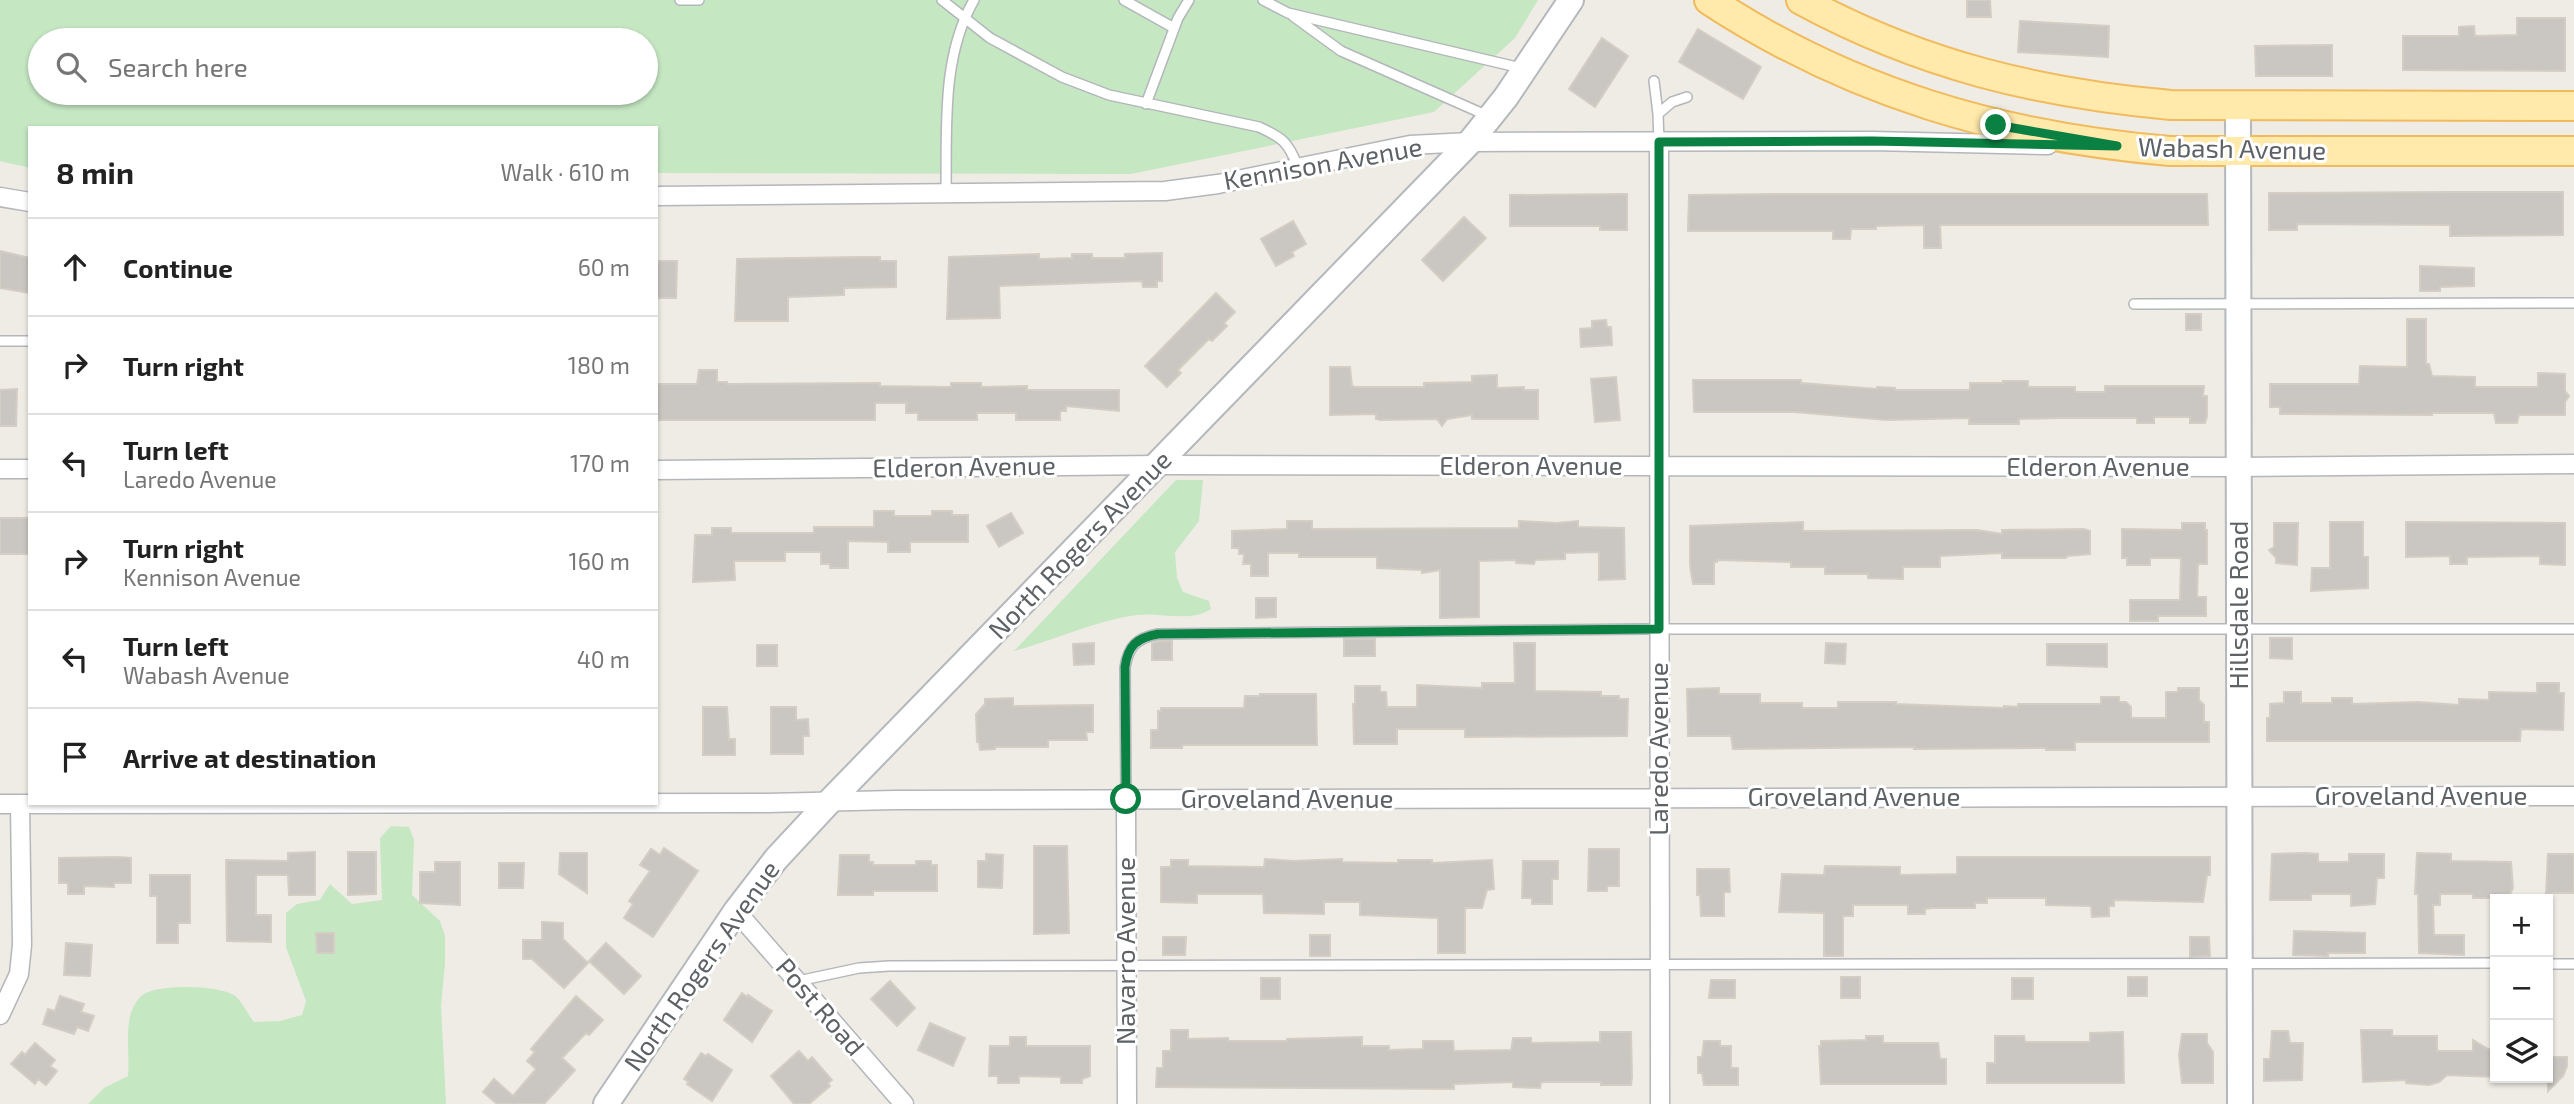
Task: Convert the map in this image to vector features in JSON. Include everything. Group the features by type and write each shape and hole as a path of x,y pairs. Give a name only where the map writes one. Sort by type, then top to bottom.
{"main road":[{"name":"Wabash Avenue","path":"1709,0 1795,50 1883,90 1996,125 2117,146 2170,151 2574,151"},
{"name":"Wabash Avenue","path":"1801,0 1835,19 1943,62 2005,80 2118,101 2171,106 2574,106"}],"street":[{"name":"North Rogers Avenue","path":"606,1104 736,911 776,859 1470,142 1492,117 1571,0"},
{"name":"Hillsdale Road","path":"2238,106 2240,1104"},
{"name":"Kennison Avenue","path":"658,197 1165,191 1218,184 1410,145 1470,142 1872,141 2117,146"},
{"name":"Laredo Avenue","path":"1659,142 1660,1104"},
{"path":"0,197 28,202"},
{"name":"Elderon Avenue","path":"658,470 1158,465 2239,467 2574,464"},
{"path":"0,468 28,469"},
{"name":"Groveland Avenue","path":"658,802 2574,796"},
{"name":"Navarro Avenue","path":"1126,799 1127,1104"},
{"name":"Groveland Avenue","path":"0,804 28,804"},
{"path":"0,1015 19,974 22,945 20,804"},
{"name":"Post Road","path":"736,911 904,1104"}],"lane":[{"path":"680,0 699,0"},
{"path":"942,0 990,38 1062,76 1109,95 1259,127 1282,137 1291,149 1297,167"},
{"path":"946,194 948,102 955,48 964,17 974,0"},
{"path":"1124,0 1174,28"},
{"path":"1146,104 1174,28 1189,0"},
{"path":"1263,0 1288,13 1342,51 1492,117"},
{"path":"1288,13 1526,69"},
{"path":"1654,81 1659,142"},
{"path":"1658,114 1672,102 1688,97"},
{"path":"2134,304 2574,303"},
{"path":"0,341 28,341"},
{"path":"1126,799 1127,653 1134,642 1158,634 1659,629 2574,629"},
{"path":"798,981 859,968 889,966 2490,963"},
{"path":"2553,964 2574,964"}],"green space":[{"path":"0,0 1538,0 1515,38 1434,112 1131,174 658,173 658,126 28,126 28,168 0,161"},
{"path":"1176,480 1203,480 1199,521 1175,552 1177,578 1183,592 1209,601 1211,609 1194,615 1145,614 1120,618 1014,651"},
{"path":"391,826 409,827 414,840 412,895 440,921 445,936 441,1006 446,1104 88,1104 104,1088 128,1076 129,1021 135,1004 144,994 176,987 204,988 235,996 254,1022 280,1021 302,1015 306,1001 286,947 286,913 297,904 320,900 330,884 352,904 382,900 380,838"}],"building":[{"path":"1967,0 1990,0 1991,17 1967,17"},
{"path":"2517,18 2565,18 2565,71 2403,70 2403,36 2459,36 2459,27 2474,26 2475,36 2517,35"},
{"path":"2020,21 2109,26 2108,57 2018,52"},
{"path":"1698,29 1761,67 1743,99 1679,62"},
{"path":"1602,38 1628,56 1595,107 1569,89"},
{"path":"2332,45 2332,76 2256,76 2255,46"},
{"path":"2563,192 2563,235 2450,236 2450,225 2297,224 2297,230 2269,230 2269,193"},
{"path":"1627,194 1627,230 1600,230 1600,226 1510,226 1510,195"},
{"path":"2207,194 2208,225 1940,225 1941,248 1924,248 1924,225 1851,229 1850,239 1833,239 1833,231 1688,231 1689,195"},
{"path":"1464,217 1486,238 1443,281 1422,260"},
{"path":"1293,221 1306,244 1292,252 1294,256 1276,266 1261,239"},
{"path":"0,251 28,258 28,293 0,288"},
{"path":"1162,253 1162,281 1157,281 1157,287 1143,287 1142,281 999,286 1000,318 947,319 949,257 1039,254 1039,259 1072,258 1072,254 1092,254 1092,258 1125,258 1125,254"},
{"path":"880,257 880,261 896,261 896,287 844,288 844,295 788,297 788,321 735,321 737,259"},
{"path":"658,261 677,261 676,298 658,298"},
{"path":"2420,266 2474,268 2474,286 2440,287 2440,291 2420,291"},
{"path":"1216,293 1235,312 1224,323 1227,326 1212,341 1209,339 1178,370 1181,373 1167,387 1145,366"},
{"path":"2186,314 2201,314 2201,330 2186,330"},
{"path":"2407,319 2426,319 2426,364 2429,364 2432,376 2475,377 2475,387 2538,387 2538,373 2565,374 2565,391 2569,396 2565,402 2565,415 2519,415 2517,423 2496,423 2494,413 2280,414 2280,407 2270,407 2270,384 2359,384 2360,366 2407,367"},
{"path":"1606,320 1607,327 1611,327 1612,345 1581,347 1580,329 1592,328 1592,321"},
{"path":"1330,367 1350,367 1352,386 1356,387 1424,387 1424,383 1472,382 1472,376 1497,375 1497,388 1524,387 1524,390 1538,390 1538,419 1472,419 1472,415 1447,419 1442,426 1437,419 1380,420 1376,419 1376,414 1330,415"},
{"path":"699,370 717,370 717,382 727,384 880,383 880,386 951,387 951,383 981,383 981,387 1027,386 1027,390 1119,390 1119,411 1066,406 1066,411 1060,411 1060,420 1016,420 1016,413 977,413 977,420 918,420 918,413 906,413 906,403 875,403 875,420 658,420 658,384 697,384"},
{"path":"1616,377 1620,420 1595,422 1591,379"},
{"path":"1693,380 1801,380 1801,383 1895,390 1970,390 1970,383 2003,381 2028,381 2028,387 2075,387 2075,392 2105,392 2105,386 2204,386 2207,416 2205,423 2190,423 2190,417 2154,417 2154,423 2137,423 2137,418 2057,418 2019,419 2019,424 1969,424 1969,418 1887,420 1795,412 1694,412"},
{"path":"17,389 16,426 0,426 0,390"},
{"path":"874,511 894,511 894,516 932,516 932,511 952,511 952,515 968,515 968,542 910,542 910,552 888,552 888,542 848,541 848,568 830,568 830,564 821,564 821,552 785,552 785,561 734,561 735,580 693,582 695,535 712,535 712,528 731,528 731,533 814,533 814,527 874,527"},
{"path":"1011,513 1023,533 999,547 987,526"},
{"path":"0,518 28,518 28,554 0,554"},
{"path":"1287,521 1312,521 1312,529 1519,528 1519,521 1578,521 1578,527 1624,528 1625,579 1599,580 1599,552 1565,553 1565,559 1535,560 1534,564 1516,563 1516,560 1479,561 1479,617 1440,618 1440,570 1422,573 1422,570 1377,568 1377,557 1299,557 1299,553 1268,553 1268,576 1251,576 1251,564 1243,564 1244,554 1239,554 1239,548 1232,548 1232,531 1287,529"},
{"path":"1803,522 1803,531 1977,530 2002,534 2002,530 2084,529 2090,531 2090,554 2066,558 2002,558 2002,553 1940,556 1940,567 1903,567 1903,579 1868,578 1868,574 1825,574 1825,567 1791,567 1791,562 1717,560 1714,562 1714,584 1693,584 1690,526"},
{"path":"2330,522 2363,522 2363,557 2368,557 2368,588 2311,591 2312,568 2330,568"},
{"path":"2406,522 2565,523 2565,565 2540,564 2540,556 2467,557 2467,564 2450,564 2450,556 2406,557"},
{"path":"2182,523 2205,523 2207,530 2207,564 2198,564 2197,597 2206,597 2206,616 2158,616 2158,621 2130,621 2130,600 2180,600 2181,558 2150,558 2150,565 2127,565 2127,558 2122,558 2122,529 2182,530"},
{"path":"2274,523 2298,523 2297,565 2276,563 2276,558 2269,550 2274,547"},
{"path":"1256,598 1276,598 1276,617 1256,618"},
{"path":"2270,638 2292,638 2292,659 2270,658"},
{"path":"1344,639 1375,639 1375,656 1344,656"},
{"path":"1172,641 1172,660 1152,660 1152,643"},
{"path":"1094,643 1094,664 1074,665 1073,644"},
{"path":"1514,643 1535,643 1535,691 1601,692 1601,696 1628,699 1627,736 1465,737 1465,729 1397,729 1397,744 1354,744 1355,686 1380,686 1380,692 1386,692 1387,707 1417,707 1417,685 1482,688 1482,683 1515,683"},
{"path":"1826,643 1846,644 1845,664 1825,663"},
{"path":"2047,644 2107,644 2107,667 2047,665"},
{"path":"757,645 777,645 777,666 757,666"},
{"path":"2537,683 2559,683 2559,693 2564,693 2563,730 2521,729 2520,741 2267,741 2270,704 2284,703 2284,692 2301,692 2301,703 2332,703 2332,698 2352,698 2352,704 2418,702 2459,705 2459,699 2489,700 2489,692 2537,693"},
{"path":"1719,688 1719,694 1760,694 1760,703 1802,703 1802,708 1838,708 1838,702 1896,702 1895,704 2004,708 2018,707 2018,704 2101,704 2101,697 2119,697 2119,702 2126,702 2131,707 2131,718 2166,718 2166,692 2178,692 2178,688 2199,688 2199,700 2204,705 2204,722 2209,722 2209,742 2075,742 2075,750 1914,747 1733,749 1731,736 1688,736 1687,689"},
{"path":"1316,694 1317,745 1183,745 1182,748 1151,748 1151,730 1158,730 1158,711 1161,711 1161,708 1244,708 1245,696"},
{"path":"1013,698 1013,706 1093,705 1093,732 1086,732 1087,740 1048,740 1048,747 995,747 980,750 976,714 985,704 985,699"},
{"path":"703,707 727,707 729,739 735,739 735,755 703,755"},
{"path":"771,707 796,707 796,720 808,719 809,736 803,736 803,754 771,754"},
{"path":"1034,846 1067,846 1069,933 1034,934"},
{"path":"664,848 698,871 653,937 624,918 633,904 629,901 650,871 640,865 651,849 660,855"},
{"path":"1589,849 1619,849 1619,886 1607,886 1607,891 1588,891"},
{"path":"315,852 315,895 289,895 288,875 256,875 256,915 271,915 271,942 227,941 226,860 288,861 288,853"},
{"path":"348,852 376,852 376,894 348,895"},
{"path":"560,853 587,853 587,893 559,874"},
{"path":"2417,853 2451,854 2451,861 2511,862 2513,888 2510,894 2490,894 2490,898 2473,898 2473,894 2440,894 2440,905 2433,905 2434,935 2464,935 2464,955 2419,953 2418,894 2415,894"},
{"path":"986,854 1003,855 1002,888 978,887 978,861 986,861"},
{"path":"2272,854 2318,854 2318,862 2349,862 2349,854 2384,854 2384,878 2377,878 2375,904 2351,906 2351,894 2311,894 2311,900 2270,900"},
{"path":"2548,854 2574,854 2574,893 2546,893"},
{"path":"840,855 869,855 869,862 873,862 873,865 916,865 916,861 931,861 931,865 937,865 937,891 873,891 873,895 838,895"},
{"path":"1957,857 2210,857 2210,875 2207,875 2203,902 2114,900 2114,906 2109,906 2109,916 2092,917 2091,906 2046,905 2046,898 1987,898 1987,903 1975,903 1975,908 1932,908 1925,909 1925,914 1908,914 1908,905 1853,905 1853,916 1843,916 1843,956 1824,956 1824,913 1779,912 1782,874 1824,875 1825,866 1900,867 1900,875 1957,874"},
{"path":"59,858 131,858 131,883 114,883 114,887 84,886 84,894 68,894 68,883 59,883"},
{"path":"1265,859 1342,859 1342,862 1398,863 1398,860 1432,860 1432,863 1492,860 1494,889 1487,890 1482,908 1465,908 1465,953 1438,953 1438,918 1360,915 1360,902 1324,902 1324,914 1264,913 1263,894 1197,894 1197,903 1161,902 1161,867 1171,867 1171,860 1188,860 1188,866 1264,867"},
{"path":"1523,861 1558,861 1558,879 1552,879 1552,904 1532,904 1532,898 1522,898"},
{"path":"435,862 460,862 460,905 420,903 420,872 435,872"},
{"path":"499,863 524,863 523,888 499,888"},
{"path":"1697,869 1729,869 1730,892 1724,892 1724,916 1701,916 1700,895 1697,895"},
{"path":"150,875 190,875 190,923 178,923 178,943 157,943 157,896 150,896"},
{"path":"542,922 563,923 563,939 588,963 564,988 532,959 523,959 523,940 542,940"},
{"path":"2294,931 2365,933 2365,953 2293,955"},
{"path":"316,933 334,933 334,953 317,953"},
{"path":"1310,935 1330,935 1330,956 1310,956"},
{"path":"1163,937 1186,937 1185,955 1163,955"},
{"path":"2190,937 2209,937 2210,956 2190,957"},
{"path":"66,943 92,945 90,976 64,975"},
{"path":"606,943 641,976 624,994 589,961"},
{"path":"1841,977 1860,977 1860,998 1841,998"},
{"path":"2128,977 2147,977 2147,996 2128,996"},
{"path":"1261,978 1280,978 1280,999 1261,999"},
{"path":"2012,978 2033,978 2033,999 2012,999"},
{"path":"1711,980 1735,980 1735,998 1709,998"},
{"path":"890,981 915,1008 897,1026 871,999"},
{"path":"742,993 772,1011 752,1042 724,1020"},
{"path":"60,996 84,1004 81,1012 94,1016 88,1031 77,1027 74,1034 43,1024 48,1009 55,1011"},
{"path":"576,996 603,1020 562,1058 575,1070 544,1104 497,1104 483,1092 494,1079 513,1096 536,1069 527,1061 535,1052 531,1049"},
{"path":"930,1023 965,1038 953,1066 918,1050"},
{"path":"1171,1030 1188,1030 1188,1039 1228,1038 1228,1041 1362,1037 1362,1046 1389,1046 1389,1050 1423,1049 1423,1041 1453,1041 1454,1051 1511,1050 1513,1038 1531,1038 1531,1043 1600,1042 1600,1032 1631,1032 1632,1077 1631,1085 1541,1082 1540,1088 1513,1087 1513,1082 1454,1084 1454,1089 1156,1087 1157,1068 1163,1068 1163,1051 1171,1051"},
{"path":"2361,1030 2392,1030 2392,1036 2437,1036 2437,1051 2473,1051 2473,1040 2490,1049 2490,1077 2447,1075 2439,1082 2429,1085 2406,1083 2406,1080 2363,1082"},
{"path":"2272,1031 2288,1031 2290,1043 2303,1043 2302,1080 2264,1081 2264,1059 2270,1059"},
{"path":"2123,1032 2124,1083 1987,1083 1987,1063 1995,1063 1995,1036 2024,1036 2025,1042 2090,1042 2090,1033"},
{"path":"2182,1034 2207,1034 2207,1043 2213,1052 2213,1083 2182,1083 2179,1055"},
{"path":"1866,1036 1883,1036 1883,1043 1938,1043 1940,1059 1946,1059 1946,1084 1821,1084 1821,1041 1866,1040"},
{"path":"1010,1037 1026,1037 1026,1046 1090,1046 1090,1076 1082,1079 1082,1083 1061,1083 1061,1077 1019,1076 1019,1083 998,1083 998,1076 989,1076 990,1046 1010,1046"},
{"path":"1704,1041 1720,1041 1720,1046 1731,1046 1731,1068 1738,1068 1738,1085 1704,1085 1702,1073 1698,1073 1698,1057 1702,1057"},
{"path":"35,1043 55,1060 50,1066 57,1071 46,1085 38,1079 35,1084 11,1064 22,1052 25,1055"},
{"path":"799,1051 808,1061 812,1057 832,1080 828,1083 830,1086 809,1104 794,1104 771,1076"},
{"path":"701,1053 706,1056 708,1054 732,1070 712,1101 684,1079"},
{"path":"2553,1057 2567,1057 2563,1076 2548,1091 2548,1083 2553,1083"}],"route":[{"path":"1126,799 1125,667 1127,653 1134,642 1144,637 1158,634 1659,629 1659,142 1872,141 2117,146 2052,137 1996,125"}]}
